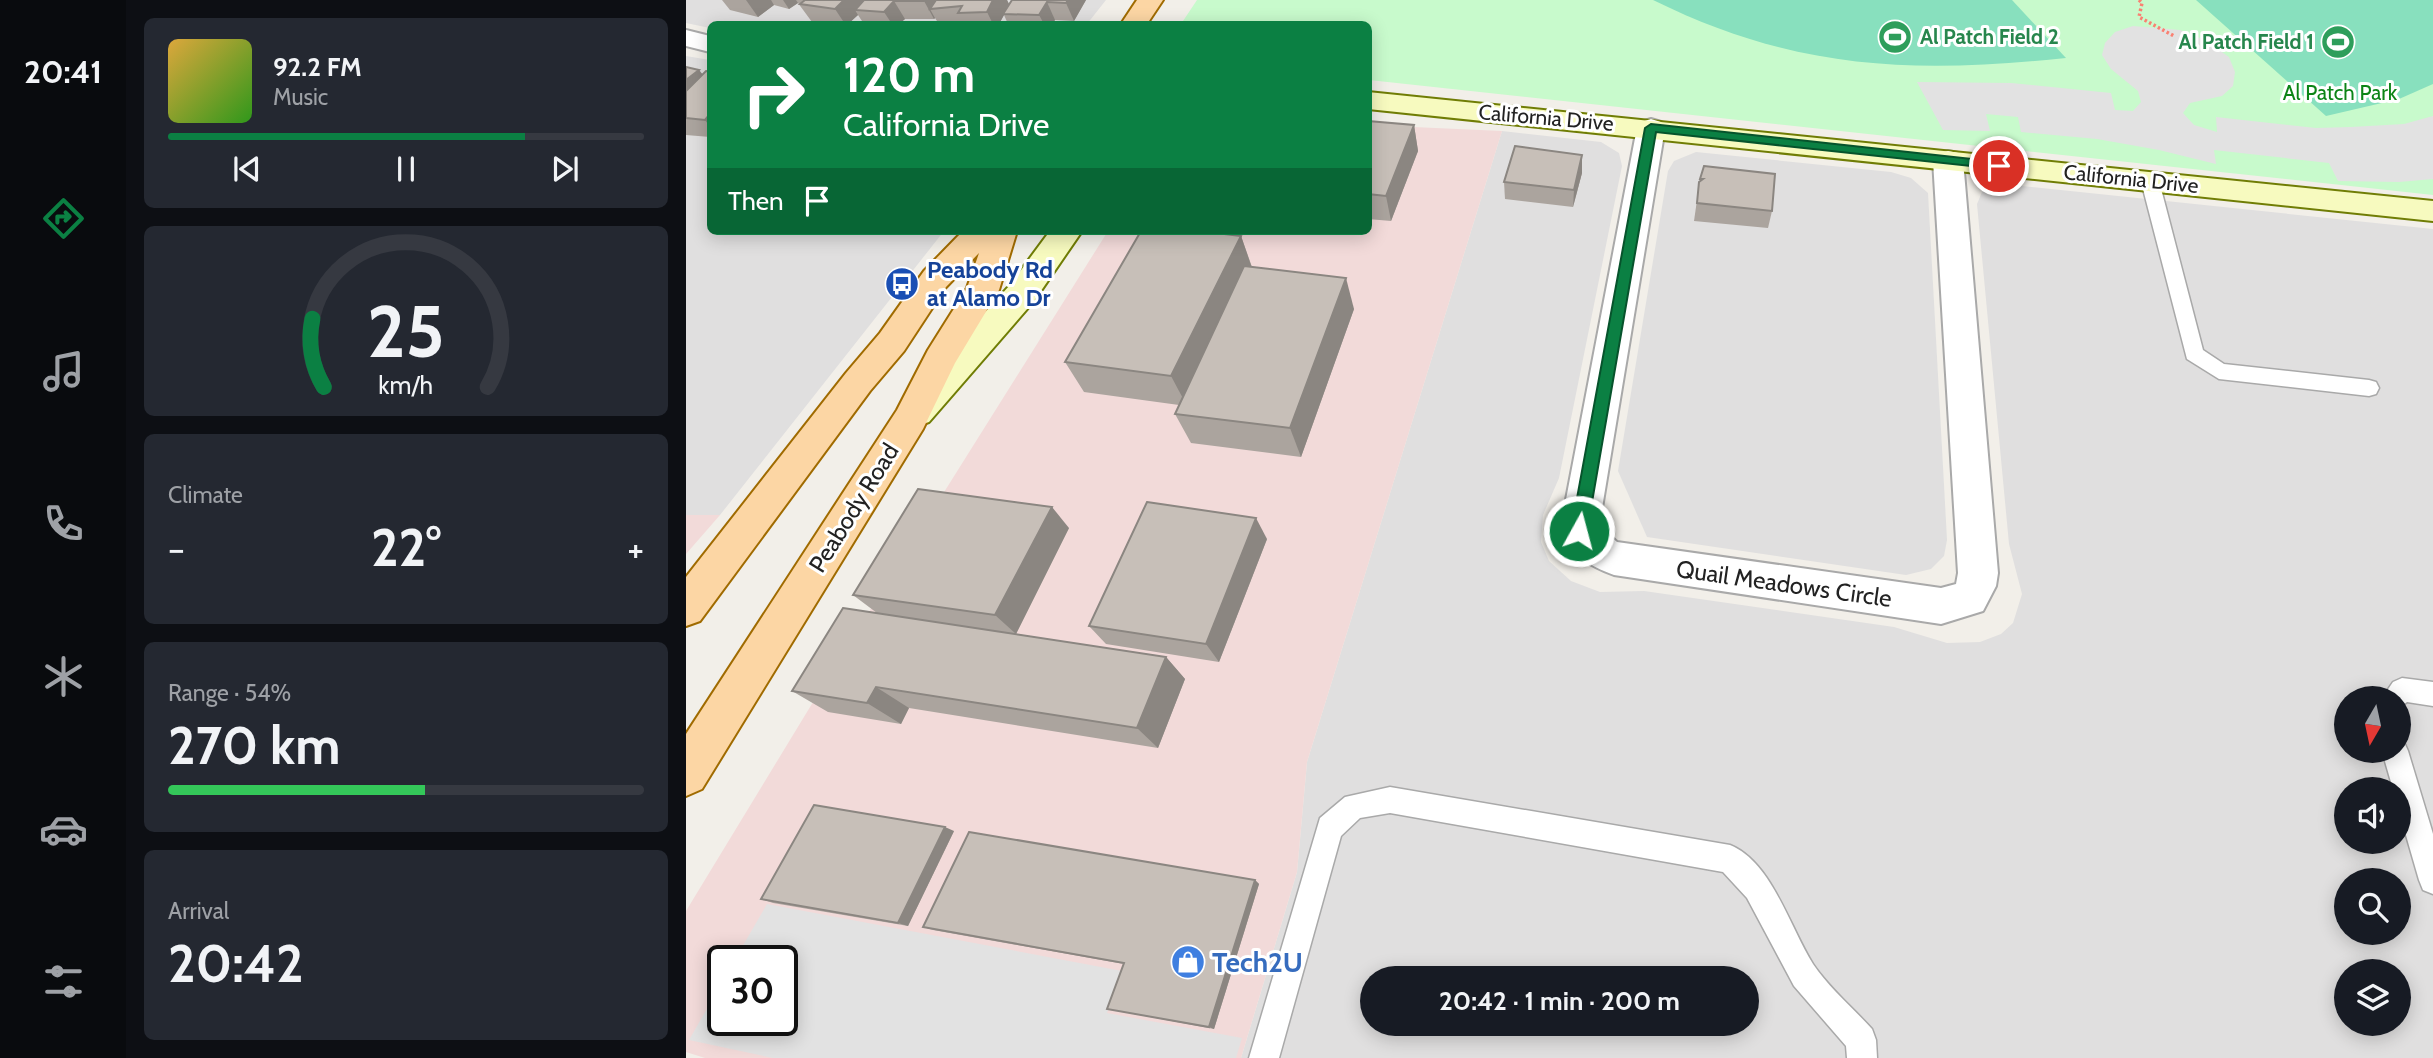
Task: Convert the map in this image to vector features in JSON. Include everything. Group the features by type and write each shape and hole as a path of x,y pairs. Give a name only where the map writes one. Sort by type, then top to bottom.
{"main road":[{"path":"1135,21 1150,0"},
{"path":"686,608 891,342 935,279 977,235"},
{"name":"Peabody Road","path":"686,774 910,419 940,359 983,290 1000,235"}],"street":[{"path":"686,38 707,43"},
{"name":"California Drive","path":"1372,100 2433,211"},
{"path":"1372,107 1462,110"},
{"name":"Quail Meadows Circle","path":"1651,128 1579,531 1600,552 1614,558 1941,606 1969,598 1976,586 1978,573 1948,160"},
{"path":"910,419 1022,293 1063,235"}],"lane":[{"path":"2150,181 2194,354 2219,371 2370,388"},
{"path":"2412,691 2433,694"},
{"path":"2399,763 2433,880"},
{"path":"1264,1058 1330,828 1354,806 1390,800 1730,859 1757,888 1804,975 1861,1040 1862,1058"}],"path":[{"path":"2139,0 2142,3 2139,17 2174,36"}],"shaded area":[{"path":"686,0 1106,0 1089,21 707,21 707,27 686,23"},
{"path":"2133,26 2180,30 2205,40 2229,57 2235,72 2233,86 2222,96 2190,103 2183,113 2194,125 2217,132 2216,117 2316,128 2351,127 2404,124 2433,116 2433,179 2399,182 2338,181 2329,163 2214,150 2216,164 2097,139 2021,132 2018,117 1986,114 1990,131 1943,130 1917,82 2011,83 2111,93 2115,110 2133,111 2141,102 2138,91 2111,69 2102,55 2105,43 2115,32"},
{"path":"686,56 707,60 707,235 941,235 720,515 686,515"},
{"path":"1372,125 1502,131 1307,762 1297,872 1241,1058 705,1058 686,1052 686,911 838,661 1105,235 1372,235"},
{"path":"1502,131 1601,142 1619,153 1622,166 1559,478 1543,515 1541,542 1549,561 1571,581 1600,592 1644,591 1894,627 1947,643 1980,642 2001,634 2013,623 2022,594 2009,544 1977,204 1982,192 1996,185 2012,185 2433,229 2433,1058 1241,1058 1297,872 1307,762"},
{"path":"1696,152 1891,172 1911,178 1928,193 1947,540 1944,556 1931,569 1906,575 1647,537 1618,471 1668,171 1674,161"},
{"path":"686,515 720,515 686,554"},
{"path":"767,904 1122,971 1107,1013 1242,1038 1236,1058 773,1058 689,1040 707,1009 707,1036 798,1036 798,945 743,945"}],"green space":[{"name":"Al Patch Park","path":"1197,0 2433,0 2433,195 1372,80 1372,21 1183,21"},
{"name":"Al Patch Field 2","path":"1653,0 2012,0 2066,58 1956,66 1855,61 1756,41 1705,23"},
{"name":"Al Patch Field 1","path":"2196,0 2433,0 2433,84 2399,99 2326,116"}],"building":[{"path":"805,0 844,0 835,9 800,4"},
{"path":"864,0 925,0 894,1 884,12 855,10"},
{"path":"936,0 993,0 987,12 958,13 962,6 930,9"},
{"path":"1012,0 1068,0 1066,3 1047,2 1039,15 1003,14"},
{"path":"686,67 699,70 686,80"},
{"path":"707,71 705,120 686,118 686,91"},
{"path":"1372,121 1414,125 1386,196 1372,194"},
{"path":"1515,146 1582,155 1574,190 1504,182"},
{"path":"1704,166 1775,174 1772,211 1697,203"},
{"path":"1139,235 1241,236 1171,376 1065,362"},
{"path":"1244,266 1346,278 1290,428 1175,414"},
{"path":"918,489 1052,507 995,615 853,595"},
{"path":"1147,502 1256,518 1206,644 1089,626"},
{"path":"843,608 1166,657 1137,728 876,687 867,703 792,691"},
{"path":"814,805 945,827 898,923 761,899"},
{"path":"969,832 1255,880 1209,1027 1107,1009 1124,963 923,927"}],"place":[{"name":"Al Patch Field 2","path":"1895,37"},
{"name":"Al Patch Field 1","path":"2338,42"},
{"name":"Peabody Rd at Alamo Dr","path":"902,284"},
{"name":"Tech2U","path":"1188,962"}],"route":[{"path":"1579,531 1651,128 1999,166"}]}
